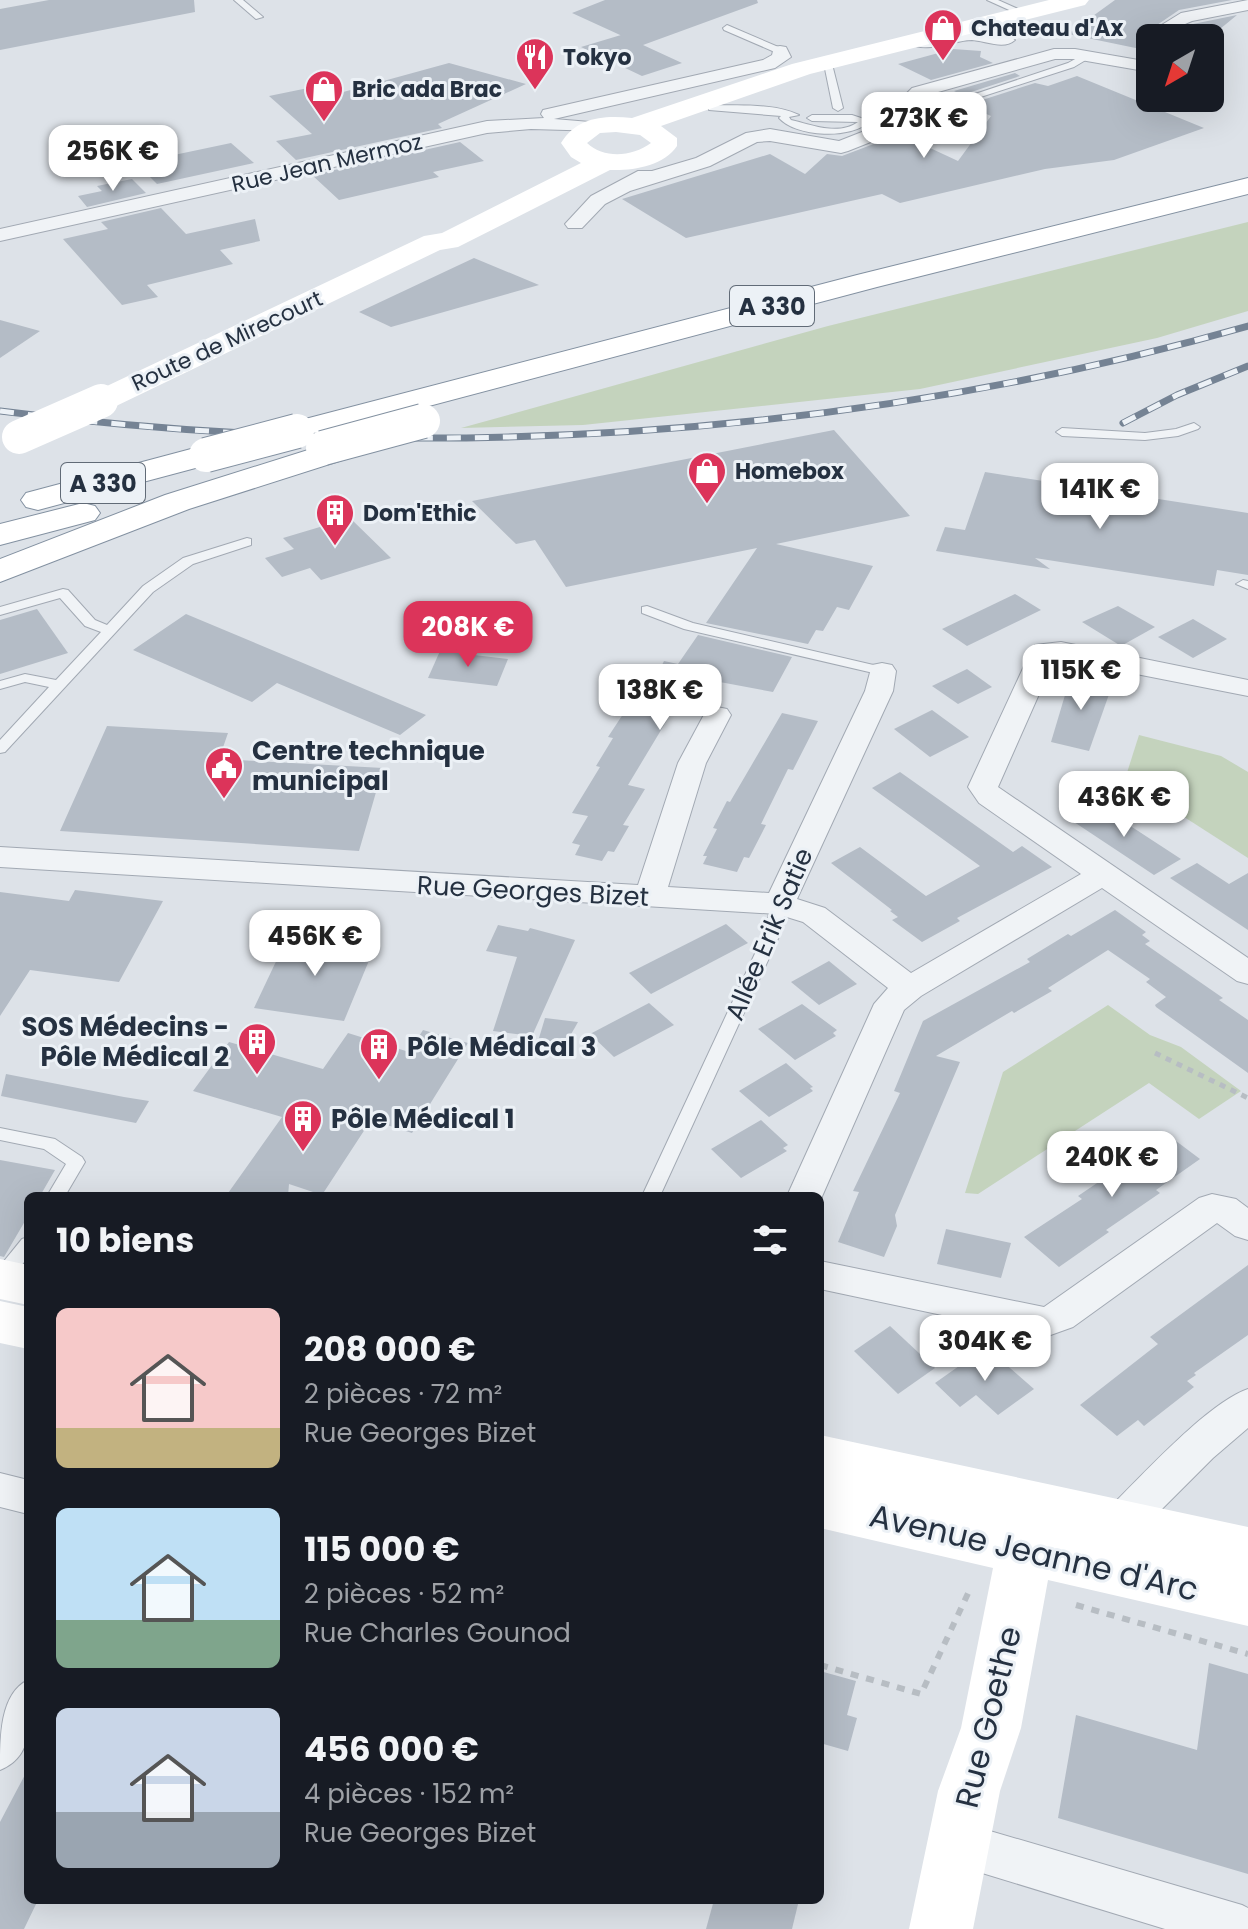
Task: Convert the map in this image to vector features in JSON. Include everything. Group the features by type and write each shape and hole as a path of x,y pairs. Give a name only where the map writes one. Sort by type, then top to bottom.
{"main road":[{"path":"584,139 669,152 801,69 891,45 987,11 1023,13 1077,0"},
{"path":"669,152 681,121 814,73 823,65"},
{"path":"584,139 621,169"},
{"name":"Route de Mirecourt","path":"434,242 434,236 564,169 584,139"},
{"name":"Route de Mirecourt","path":"6,443 434,242 448,241 574,175 621,169 655,154 669,152"},
{"name":"A 330","path":"0,535 852,285 1248,186"},
{"name":"A 330","path":"0,510 206,455 322,442 423,421 761,329 1248,205"},
{"path":"0,571 322,442"},
{"path":"0,1279 24,1284"},
{"path":"0,1322 24,1327"},
{"name":"Avenue Jeanne d'Arc","path":"824,1459 1030,1527 1117,1547 1248,1600"},
{"name":"Avenue Jeanne d'Arc","path":"824,1504 1030,1527"},
{"name":"Rue Goethe","path":"941,1929 956,1843 969,1791 991,1728 1030,1527"},
{"name":"Avenue Jeanne d'Arc","path":"1117,1547 1248,1552"}],"street":[{"path":"1173,24 1187,17 1248,5"},
{"path":"987,11 988,31 1041,58"},
{"path":"891,45 961,36 1006,40"},
{"name":"Rue Jean Mermoz","path":"543,123 550,114 559,111 769,64 782,57 780,51"},
{"path":"669,152 727,149 753,137 770,135 849,146 909,120 913,95 969,78 1060,53 1136,65"},
{"name":"Rue Jean Mermoz","path":"0,211 9,233 487,127 543,123 584,139"},
{"path":"575,224 621,169"},
{"path":"1248,688 1061,650 1045,651 983,787 989,797 1248,973"},
{"name":"Allée Erik Satie","path":"779,904 879,691 882,671"},
{"path":"650,897 692,763 717,715"},
{"name":"Rue Georges Bizet","path":"0,857 779,904 814,915 910,988"},
{"path":"807,1192 890,1004 910,988 1103,874"},
{"path":"824,1276 1045,1322 1060,1316 1212,1208 1223,1209 1248,1226"},
{"path":"1117,1547 1199,1446 1248,1405"},
{"path":"0,1490 24,1496"},
{"path":"0,1749 24,1707"},
{"path":"956,1843 1242,1929"}],"lane":[{"path":"238,0 259,17"},
{"path":"727,28 780,51"},
{"path":"959,101 1071,65 1086,56"},
{"path":"823,65 838,108"},
{"path":"969,78 995,89"},
{"path":"712,108 787,114 832,120 855,117 865,121 846,131 830,131 788,122 784,118 787,114"},
{"path":"812,118 825,113"},
{"path":"1062,432 1136,437 1166,435 1194,427"},
{"path":"0,749 6,736 148,589 174,569 201,555 247,542"},
{"path":"0,611 63,593 90,623 109,631"},
{"path":"647,610 689,626 882,671"},
{"path":"0,685 25,678 58,685"},
{"name":"Allée Erik Satie","path":"653,1192 773,932 779,904"},
{"path":"0,1134 49,1144 76,1162 58,1192"},
{"path":"0,1279 24,1249"}],"path":[{"path":"1155,1053 1248,1098"},
{"path":"824,1666 921,1694 969,1592"},
{"path":"1064,1601 1248,1654"}],"green space":[{"path":"1248,222 1248,311 1157,338 920,389 583,425 461,428 828,326"},
{"path":"1139,735 1221,756 1248,772 1248,858 1125,779"},
{"path":"1108,1005 1150,1035 1181,1047 1241,1091 1199,1119 1149,1083 978,1194 965,1193 1003,1072"}],"building":[{"path":"49,0 194,0 195,12 0,50 0,9"},
{"path":"605,0 757,0 758,3 643,45 682,63 642,76 581,47 620,35 572,13"},
{"path":"1115,0 1232,0 1179,10 1158,24 1136,24 1136,48 1068,34"},
{"path":"1237,15 1224,26 1193,24"},
{"name":"Chateau d'Ax","path":"953,49 981,51 980,57 993,63 931,80 898,64"},
{"path":"449,63 526,84 438,124 442,128 296,160 276,141 312,134 269,96 313,87 325,97"},
{"path":"1015,73 1020,76 962,95 954,91"},
{"path":"1077,76 1136,100 1136,112 1165,112 1204,128 1114,160 1045,169 900,203 882,194 686,238 622,199 770,154 805,174 827,154 842,156 900,134 958,161 991,116 977,110 987,107 976,102 1035,83 1048,86"},
{"path":"460,142 484,161 433,172 439,177 339,200 312,175"},
{"path":"231,143 254,163 157,184 136,163"},
{"path":"132,179 146,193 87,207 78,196 102,191 97,186"},
{"path":"161,208 186,234 255,219 260,241 220,250 233,264 147,285 158,297 122,305 63,239 108,229 101,222"},
{"path":"474,258 539,285 391,327 359,312"},
{"path":"0,320 40,331 0,358"},
{"name":"Homebox","path":"834,430 910,516 776,544 873,566 849,610 837,607 823,631 816,630 808,644 706,623 757,548 566,587 535,540 516,544 472,501"},
{"path":"985,472 1248,513 1248,575 1217,570 1214,586 1035,558 1050,569 936,551 945,527 965,530"},
{"name":"Dom'Ethic","path":"350,518 391,558 321,580 310,568 282,577 265,558 294,549 283,538"},
{"path":"1015,594 1041,610 967,646 942,629"},
{"path":"1118,606 1155,627 1121,646 1082,622"},
{"path":"37,609 68,653 0,674 0,620"},
{"path":"186,614 426,715 400,735 277,683 252,702 133,650"},
{"path":"1193,619 1227,639 1193,658 1158,637"},
{"path":"698,635 792,657 773,692 693,677 628,785 645,789 623,825 629,826 614,852 608,851 602,861 575,855 580,845 572,843 588,816 572,813 600,767 596,766 613,738 608,737 654,667 660,669 664,661 678,664"},
{"path":"440,651 508,659 497,686 428,678"},
{"path":"967,669 992,687 958,704 932,686"},
{"path":"1071,675 1113,683 1089,751 1051,742"},
{"path":"932,710 969,737 930,757 894,729"},
{"path":"782,713 818,721 793,770 788,769 761,824 766,825 749,858 744,857 737,872 703,864 707,856 703,856 717,829 713,828 727,801 730,802"},
{"name":"Centre technique municipal","path":"107,726 228,733 219,759 383,768 359,851 60,831"},
{"path":"900,772 1013,852 1022,846 1052,867 957,918 960,921 922,942 892,920 898,917 892,910 831,863 860,847 926,896 980,866 872,788"},
{"path":"1095,802 1181,859 1154,875 1068,818"},
{"path":"1197,863 1229,884 1248,873 1248,930 1170,878"},
{"path":"75,890 163,901 119,982 30,970 0,1016 0,892 69,901"},
{"path":"1115,910 1146,932 1142,935 1150,941 1145,944 1223,998 1219,1000 1248,1020 1248,1073 1156,1007 1166,997 1146,982 1150,979 1108,950 1048,988 1052,991 936,1056 960,1062 895,1215 897,1226 884,1257 838,1242 859,1192 853,1191 900,1093 894,1091 923,1021 1030,962 1027,959 1068,934 1071,936"},
{"path":"726,924 748,943 651,994 629,973"},
{"path":"498,925 528,931 530,928 575,940 532,1036 493,1031 517,957 486,951"},
{"path":"289,934 375,946 344,1021 254,1008"},
{"path":"829,961 857,984 819,1005 791,982"},
{"path":"649,1003 674,1025 614,1057 590,1034"},
{"path":"802,1004 837,1030 833,1033 836,1036 795,1060 758,1029"},
{"path":"545,1018 578,1022 561,1052 536,1048"},
{"path":"423,1030 468,1043 412,1133 371,1120 324,1192 313,1192 289,1184 288,1192 229,1192 282,1117 193,1091 229,1042 323,1069 348,1033 409,1052"},
{"path":"786,1063 813,1087 810,1088 813,1091 769,1117 739,1091"},
{"path":"6,1074 149,1101 136,1123 1,1096"},
{"path":"761,1120 788,1145 783,1148 787,1151 741,1178 711,1149"},
{"path":"1164,1132 1200,1159 1156,1190 1160,1193 1106,1230 1109,1232 1059,1267 1024,1237 1082,1199 1078,1196 1131,1160 1126,1157"},
{"path":"0,1160 55,1170 42,1192 24,1192 24,1223 4,1257 0,1256"},
{"path":"946,1229 1011,1243 1001,1278 937,1264"},
{"path":"1248,1265 1248,1335 1194,1373 1196,1375 1187,1381 1194,1387 1144,1426 1138,1420 1117,1436 1080,1405 1158,1344 1150,1337"},
{"path":"890,1326 935,1368 898,1394 854,1351"},
{"path":"986,1347 1034,1389 998,1415 976,1395 960,1407 935,1383"},
{"path":"1209,1663 1248,1674 1248,1874 1058,1818 1076,1715 1197,1750"},
{"path":"824,1672 856,1681 847,1715 857,1718 848,1751 824,1744"},
{"path":"24,1777 24,1904 36,1904 24,1929 0,1929 0,1822"},
{"path":"713,1904 798,1904 792,1929 706,1929"}],"railway":[{"path":"0,411 156,427 314,436 471,438 628,432 785,417 941,395 1095,365 1248,326"},
{"path":"1123,423 1177,395 1248,366"}],"place":[{"name":"Chateau d'Ax","path":"943,62"},
{"name":"Tokyo","path":"535,91"},
{"name":"Bric ada Brac","path":"324,123"},
{"name":"Homebox","path":"707,505"},
{"name":"Dom'Ethic","path":"335,547"},
{"name":"Centre technique municipal","path":"224,800"},
{"name":"SOS Médecins - Pôle Médical 2","path":"257,1076"},
{"name":"Pôle Médical 3","path":"379,1081"},
{"name":"Pôle Médical 1","path":"303,1153"}]}
